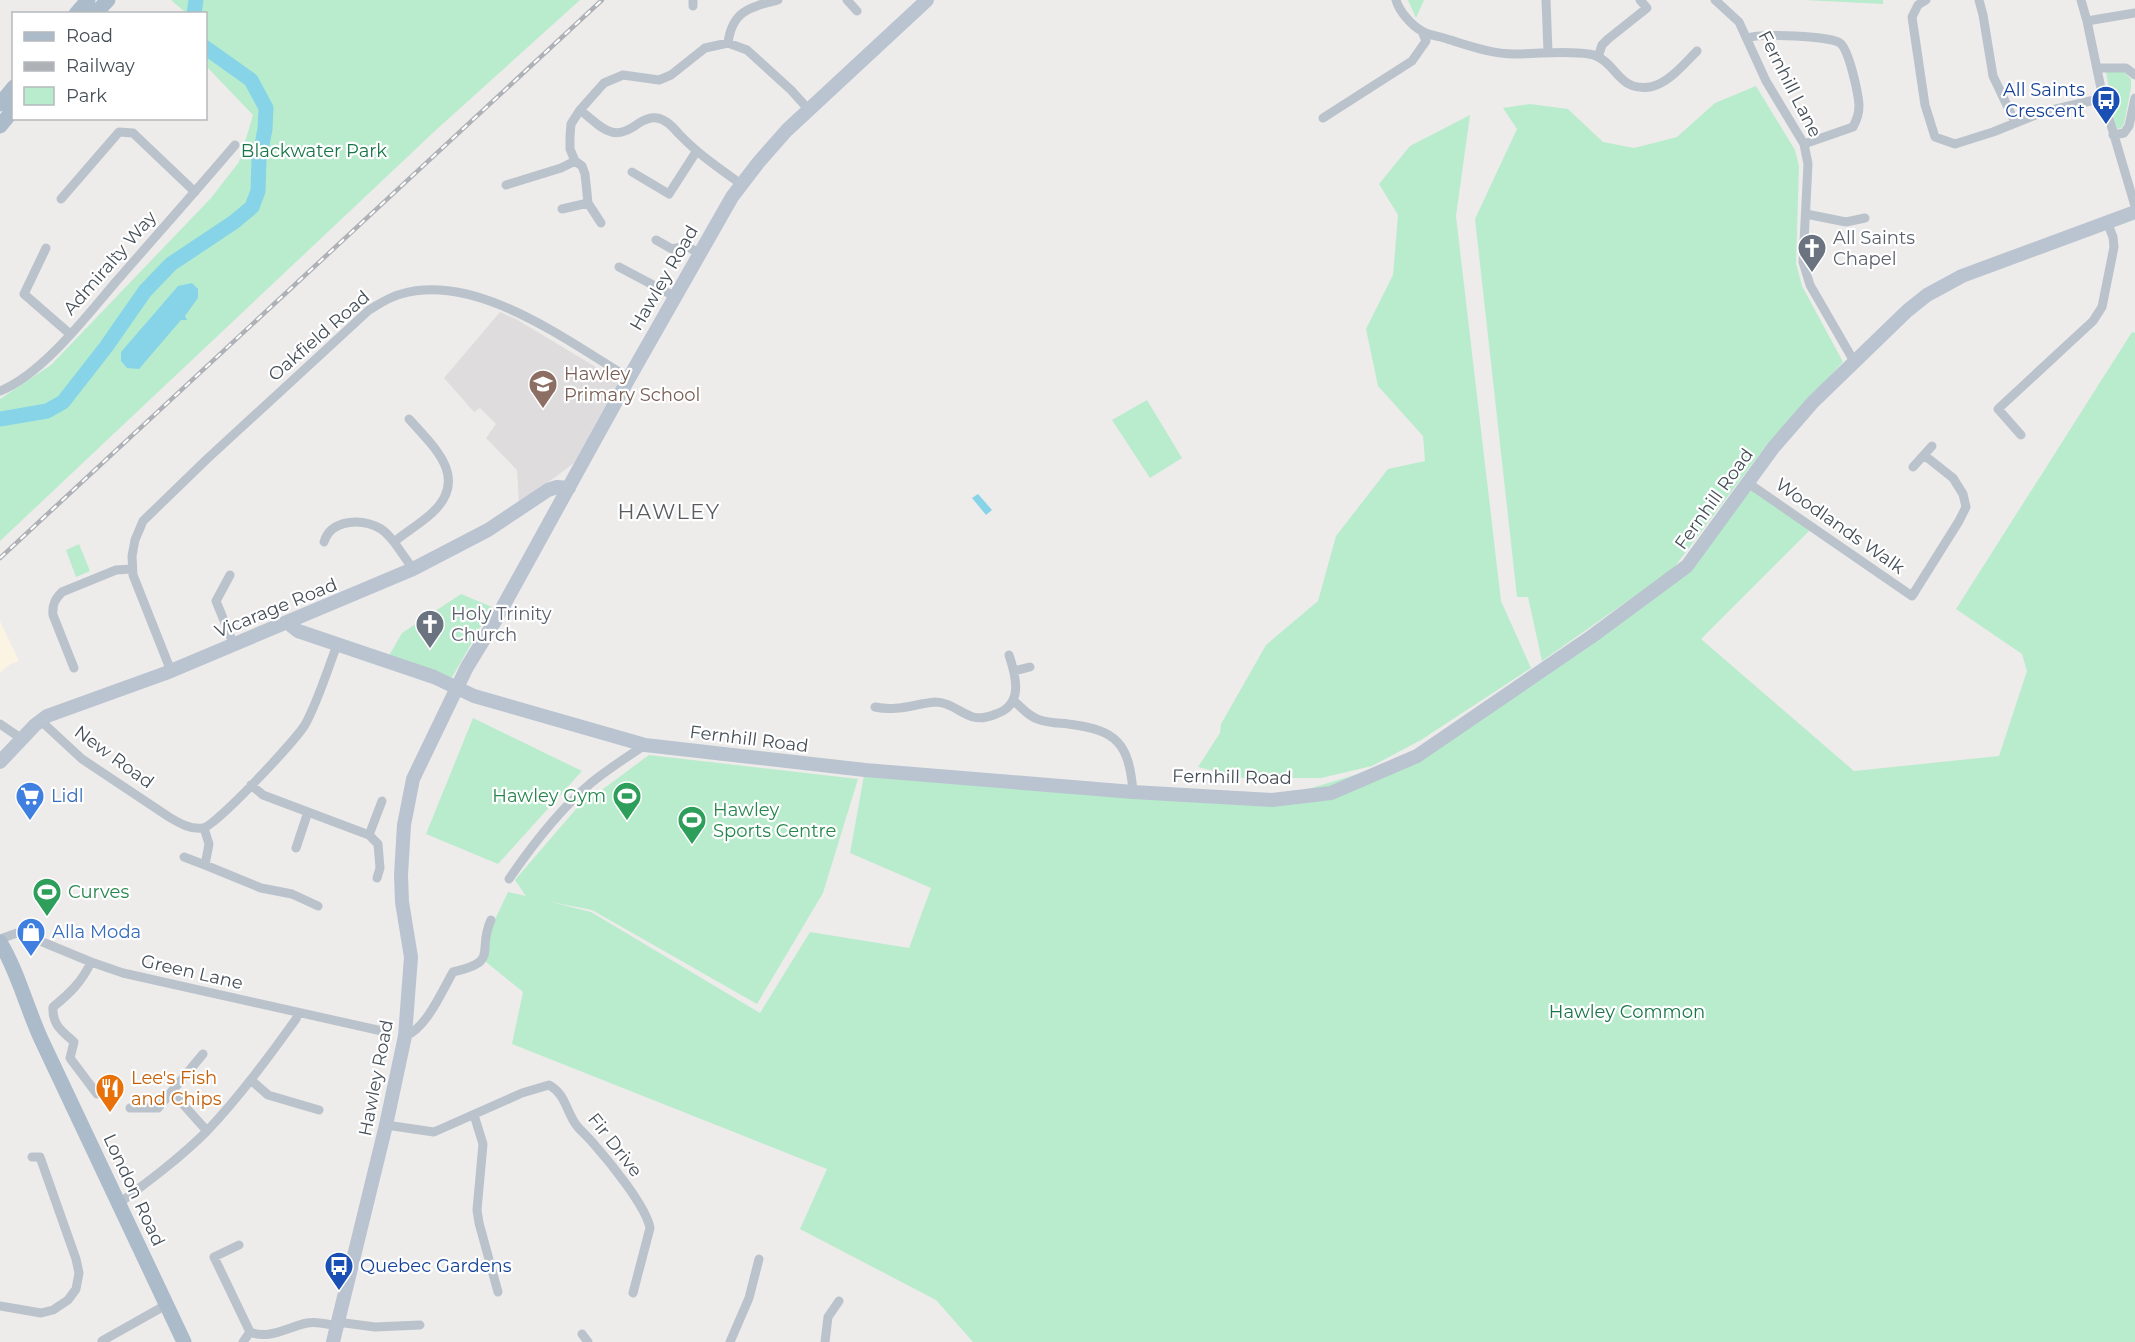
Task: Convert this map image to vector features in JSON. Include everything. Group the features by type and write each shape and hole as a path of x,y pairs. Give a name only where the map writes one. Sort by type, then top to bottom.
{"main road":[{"path":"78,12 88,0"},
{"path":"98,12 108,0"},
{"path":"0,104 12,89"},
{"path":"0,126 12,111"},
{"name":"London Road","path":"0,941 14,967 36,1029 184,1342"},
{"name":"London Road","path":"0,959 10,978 21,989"}],"street":[{"path":"728,43 730,28 753,3 777,0"},
{"path":"847,0 857,11"},
{"name":"Hawley Road","path":"333,1342 386,1125 405,1036 411,957 402,902 404,825 413,778 460,689 467,667 495,621 674,297 741,183 774,144 927,0"},
{"path":"1323,118 1412,61 1426,41 1422,31 1398,8 1396,0"},
{"path":"1546,0 1548,52"},
{"path":"1598,57 1602,45 1647,8 1640,0"},
{"name":"Fernhill Lane","path":"1715,0 1739,22 1766,81 1804,144 1808,164 1803,262 1810,285 1855,363"},
{"path":"1926,0 1918,5 1912,17 1925,105 1935,137 1954,144 1993,132 2043,112 2103,98"},
{"path":"1979,0 1993,76 2015,122"},
{"path":"2081,0 2103,98 2135,206"},
{"path":"2087,21 2135,13"},
{"path":"1422,31 1493,52 1516,54 1573,51 1598,57 1605,61 1627,85 1640,87 1653,87 1666,80 1697,51"},
{"path":"1748,38 1764,34 1821,39 1838,41 1846,49 1859,103 1858,118 1853,127 1804,144"},
{"path":"601,223 588,203 585,174 582,166 575,161 570,149 570,136 571,124 579,110 604,83 622,75 659,80 671,75 705,48 728,43 747,50 791,90 809,110"},
{"path":"2098,68 2126,68 2135,75"},
{"path":"2113,135 2124,133 2129,126 2135,98"},
{"path":"579,110 607,131 618,134 627,133 645,119 657,118 671,125 696,152 741,183"},
{"path":"61,199 119,132 133,134 195,192"},
{"name":"Admiralty Way","path":"0,391 15,384 40,364 70,334 235,146"},
{"path":"632,172 669,194 696,152"},
{"path":"506,185 561,168 575,161"},
{"path":"562,209 588,203"},
{"name":"Fernhill Road","path":"288,623 298,631 434,677 474,696 645,745 866,770 1132,792 1272,800 1331,793 1417,756 1591,637 1688,566 1773,448 1813,402 1907,311 1938,288 1962,276 2135,212"},
{"path":"1806,214 1846,222 1865,218"},
{"path":"2021,435 1998,409 2093,321 2102,307 2114,247 2107,222"},
{"path":"656,240 672,249 686,246 699,253"},
{"path":"46,248 24,294 70,334"},
{"path":"619,267 674,297"},
{"name":"Oakfield Road","path":"131,569 135,540 147,516 369,310 386,300 402,294 438,291 487,300 522,314 629,378"},
{"path":"394,542 432,513 445,498 449,488 442,459 409,418"},
{"path":"1913,467 1932,446"},
{"name":"Woodlands Walk","path":"1748,483 1912,597 1966,507 1963,494 1953,478 1924,455"},
{"name":"Vicarage Road","path":"0,762 41,721 55,713 103,698 171,671 412,569 488,530 548,490 557,487 568,488"},
{"path":"324,542 326,535 334,527 360,522 383,530 412,569"},
{"path":"74,668 53,615 52,608 56,599 62,592 116,570 131,569 171,671"},
{"path":"230,575 216,601 234,645"},
{"path":"205,865 209,844 204,828 213,824 231,807 305,725 337,645"},
{"path":"875,707 886,710 936,702 946,704 976,718 1000,713 1014,701 1017,691 1009,655"},
{"path":"1014,671 1030,667"},
{"path":"1014,701 1031,716 1041,721 1084,726 1104,732 1118,741 1127,758 1132,792"},
{"name":"New Road","path":"41,721 81,759 169,817 184,826 204,828"},
{"path":"0,724 22,739"},
{"path":"509,879 538,836 592,782 645,745"},
{"path":"251,785 263,795 369,835 378,844 380,868 377,878"},
{"path":"369,835 382,801"},
{"path":"296,848 308,812"},
{"path":"184,857 261,888 292,894 318,906"},
{"path":"405,1036 414,1033 421,1025 453,972 476,967 486,953 485,932 490,920"},
{"name":"Green Lane","path":"0,941 17,933 56,946 91,962 165,984 382,1031"},
{"path":"91,962 76,987 53,1007 53,1016 55,1024 74,1042 70,1058 97,1094"},
{"path":"118,1204 175,1161 207,1131 252,1081 296,1020 298,1013"},
{"path":"130,1108 158,1108 203,1053"},
{"path":"252,1081 268,1095 319,1110"},
{"name":"Fir Drive","path":"386,1125 434,1132 531,1090 549,1085 559,1090 576,1125 618,1174 648,1218 650,1228 633,1293"},
{"path":"172,1092 207,1131"},
{"path":"474,1115 483,1144 477,1210 478,1223 498,1292"},
{"path":"0,1306 41,1313 52,1310 69,1300 76,1288 78,1273 76,1259 62,1215 40,1157 32,1157"},
{"path":"239,1245 214,1257 250,1332 257,1335 270,1334 317,1322 375,1327 420,1325"},
{"path":"729,1342 749,1298 759,1259"},
{"path":"825,1342 828,1317 839,1301"},
{"path":"102,1341 166,1305"},
{"path":"243,1342 250,1332"}],"shaded area":[{"name":"Hawley Primary School","path":"500,312 516,319 619,381 574,463 519,504 517,470 486,438 496,424 480,408 474,412 444,378"},
{"path":"0,621 19,661 9,665 0,673"}],"green space":[{"name":"Blackwater Park","path":"171,0 580,0 436,130 0,541 0,399 51,365 211,198 239,162 253,115 207,67 207,12 185,12"},
{"path":"1408,0 1424,0 1416,18"},
{"path":"1804,0 1883,0 1883,4"},
{"path":"2106,72 2124,72 2131,79 2124,124 2121,128 2116,129"},
{"path":"1756,86 1795,150 1799,166 1796,263 1802,286 1843,362 1768,443 1673,569 1542,661 1528,597 1517,597 1475,219 1517,129 1503,108 1530,104 1568,109 1603,142 1634,148 1677,137 1715,103"},
{"path":"1470,115 1456,216 1501,601 1531,668 1421,740 1372,766 1321,778 1243,778 1198,767 1220,733 1221,724 1266,645 1318,601 1336,536 1388,469 1425,461 1423,436 1378,386 1366,329 1393,275 1398,215 1379,184 1410,146"},
{"name":"Hawley Common","path":"2132,332 2135,333 2135,1342 973,1342 936,1300 800,1229 827,1169 512,1044 523,992 486,962 489,932 508,892 526,896 515,880 576,809 649,755 858,779 823,893 757,1004 592,910 551,902 591,912 760,1013 810,932 909,948 931,888 850,853 865,770 1272,800 1417,756 1687,566 1748,483 1812,528 1701,639 1854,771 1999,756 2027,671 2022,654 1956,609"},
{"path":"1147,400 1182,458 1150,478 1112,420"},
{"path":"79,544 90,571 76,577 66,550"},
{"path":"461,594 492,607 450,681 387,659 402,633"},
{"path":"473,718 582,771 498,864 426,834"}],"water":[{"path":"192,283 198,289 198,298 185,316 187,320 181,320 139,369 127,368 121,361 121,352 178,286"},
{"path":"978,494 992,510 986,515 972,498"}],"waterway":[{"path":"194,12 196,0"},
{"path":"0,419 47,411 63,402 106,347 145,291 171,264 234,222 252,207 258,191 259,160 265,129 266,108 251,80 207,49"}],"railway":[{"path":"0,558 602,0"}],"place":[{"name":"All Saints Crescent","path":"2106,126"},
{"name":"All Saints Chapel","path":"1812,274"},
{"name":"Hawley Primary School","path":"543,410"},
{"name":"Holy Trinity Church","path":"430,650"},
{"name":"Lidl","path":"30,822"},
{"name":"Hawley Gym","path":"627,822"},
{"name":"Hawley Sports Centre","path":"692,846"},
{"name":"Curves","path":"47,918"},
{"name":"Alla Moda","path":"31,958"},
{"name":"Lee's Fish and Chips","path":"110,1114"},
{"name":"Quebec Gardens","path":"339,1292"}],"district":[{"name":"HAWLEY","path":"669,512"}]}
